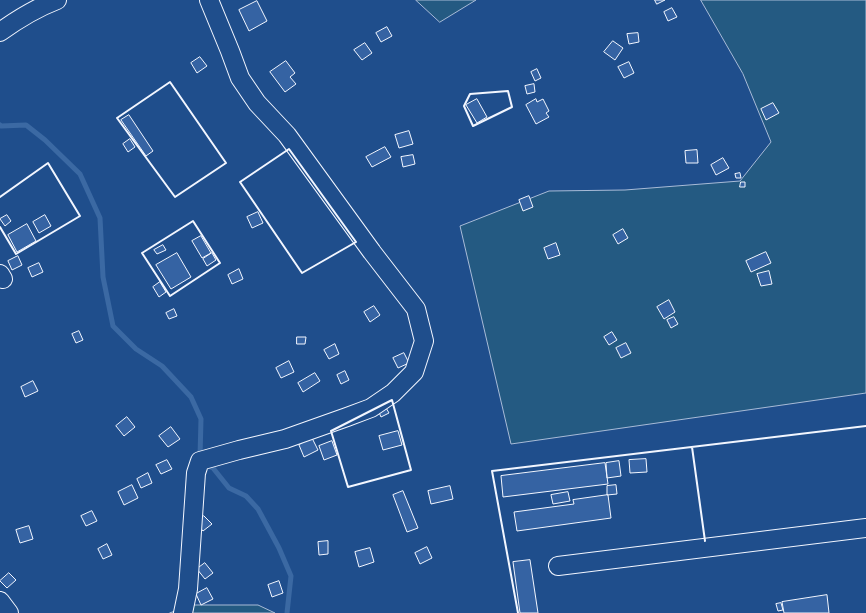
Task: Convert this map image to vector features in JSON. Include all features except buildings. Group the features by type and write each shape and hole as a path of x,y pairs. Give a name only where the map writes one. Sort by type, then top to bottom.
{"street":[{"path":"0,32 40,7 57,0"},
{"path":"184,613 188,589 196,473 200,461 285,439 347,418 370,408 393,393 414,372 424,341 416,309 372,252 287,135 257,103 240,78 209,0"},
{"path":"558,566 866,528"},
{"path":"0,601 9,613"}],"shaded area":[{"path":"416,0 476,0 440,22"},
{"path":"701,0 866,0 866,393 511,444 460,226 549,191 625,190 740,181 771,142 743,74"},
{"path":"191,605 258,605 275,613 170,613"}],"waterway":[{"path":"0,125 26,125 45,140 80,174 100,218 103,277 113,326 136,349 162,366 191,397 201,419 200,457"},
{"path":"207,465 213,468 229,488 246,496 258,509 279,548 291,576 287,613"}],"wall":[{"path":"170,82 226,163 175,197 117,118 170,82"},
{"path":"508,91 512,107 473,126 464,106 470,94 508,91"},
{"path":"289,149 356,242 302,273 240,182 289,149"},
{"path":"0,197 48,163 80,216 16,254 0,227"},
{"path":"193,221 220,263 170,296 142,253 193,221"},
{"path":"392,400 411,470 348,487 331,431 392,400"},
{"path":"518,613 492,471 866,426"},
{"path":"692,447 705,541"}]}
